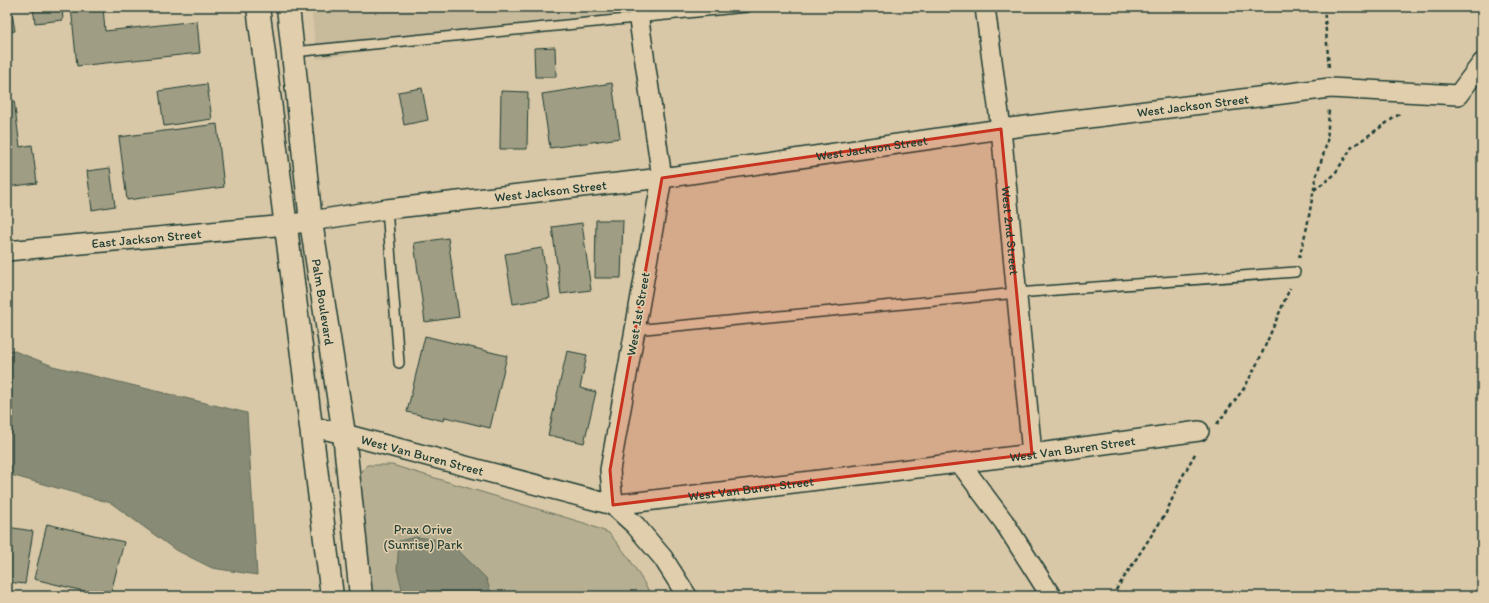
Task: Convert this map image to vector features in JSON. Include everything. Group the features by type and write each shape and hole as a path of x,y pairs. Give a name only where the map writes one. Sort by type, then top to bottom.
{"main road":[{"name":"Palm Boulevard","path":"258,7 332,596"},
{"name":"Palm Boulevard","path":"288,7 311,222 344,434 361,596"}],"street":[{"name":"West 2nd Street","path":"985,7 1001,129 1032,454"},
{"name":"West 1st Street","path":"613,505 610,470 662,178 638,13"},
{"name":"West Jackson Street","path":"286,225 387,208 662,178 1001,129 1330,88 1458,95 1482,63"},
{"name":"East Jackson Street","path":"7,251 286,225"},
{"name":"West Van Buren Street","path":"310,426 613,505 1032,454 1207,429"},
{"path":"960,463 1004,522 1051,596"},
{"path":"613,505 635,525 663,558 687,596"}],"lane":[{"path":"292,52 638,13 747,7"},
{"path":"387,208 399,363"},
{"path":"635,330 1017,293 1295,272"}],"path":[{"path":"1207,429 1245,387 1260,358 1285,302 1295,272 1307,227 1316,177 1327,143 1329,128 1330,88 1324,7"},
{"path":"1314,190 1334,175 1352,147 1430,94"},
{"path":"1112,596 1166,513 1181,478 1197,451"}],"highlighted area":[{"path":"1001,129 1032,454 613,505 610,470 662,178"}],"shaded area":[{"path":"311,7 624,7 624,12 317,59"},
{"path":"1482,298 1482,379 1479,358"},
{"path":"7,348 53,366 247,413 257,575 212,568 174,549 111,503 7,474"},
{"path":"416,537 434,539 456,548 486,578 492,596 404,596 397,569 399,541"}],"green space":[{"name":"Prax Orive (Sunrise) Park","path":"367,465 392,465 584,523 609,533 629,558 652,596 372,596 355,481"}],"building":[{"path":"7,7 11,7 15,31 7,32"},
{"path":"33,7 62,7 63,20 35,23"},
{"path":"71,7 103,7 105,31 197,21 200,53 77,66"},
{"path":"555,47 556,77 535,77 534,48"},
{"path":"612,83 620,138 550,148 542,94"},
{"path":"207,84 212,119 164,126 159,91"},
{"path":"422,88 428,120 404,125 398,92"},
{"path":"501,91 528,92 527,149 500,149"},
{"path":"14,100 20,147 32,145 37,183 7,187 7,101"},
{"path":"217,124 224,187 127,200 119,137"},
{"path":"110,168 115,206 92,210 87,171"},
{"path":"596,220 623,220 621,278 595,278"},
{"path":"582,223 591,290 561,294 552,227"},
{"path":"448,238 459,317 425,322 414,243"},
{"path":"542,248 550,298 513,304 505,254"},
{"path":"425,336 507,356 490,428 445,417 444,421 407,412"},
{"path":"567,351 587,355 580,388 596,392 584,443 548,435"},
{"path":"47,524 124,542 110,596 104,596 34,579"},
{"path":"7,527 33,531 25,584 7,582"}]}
